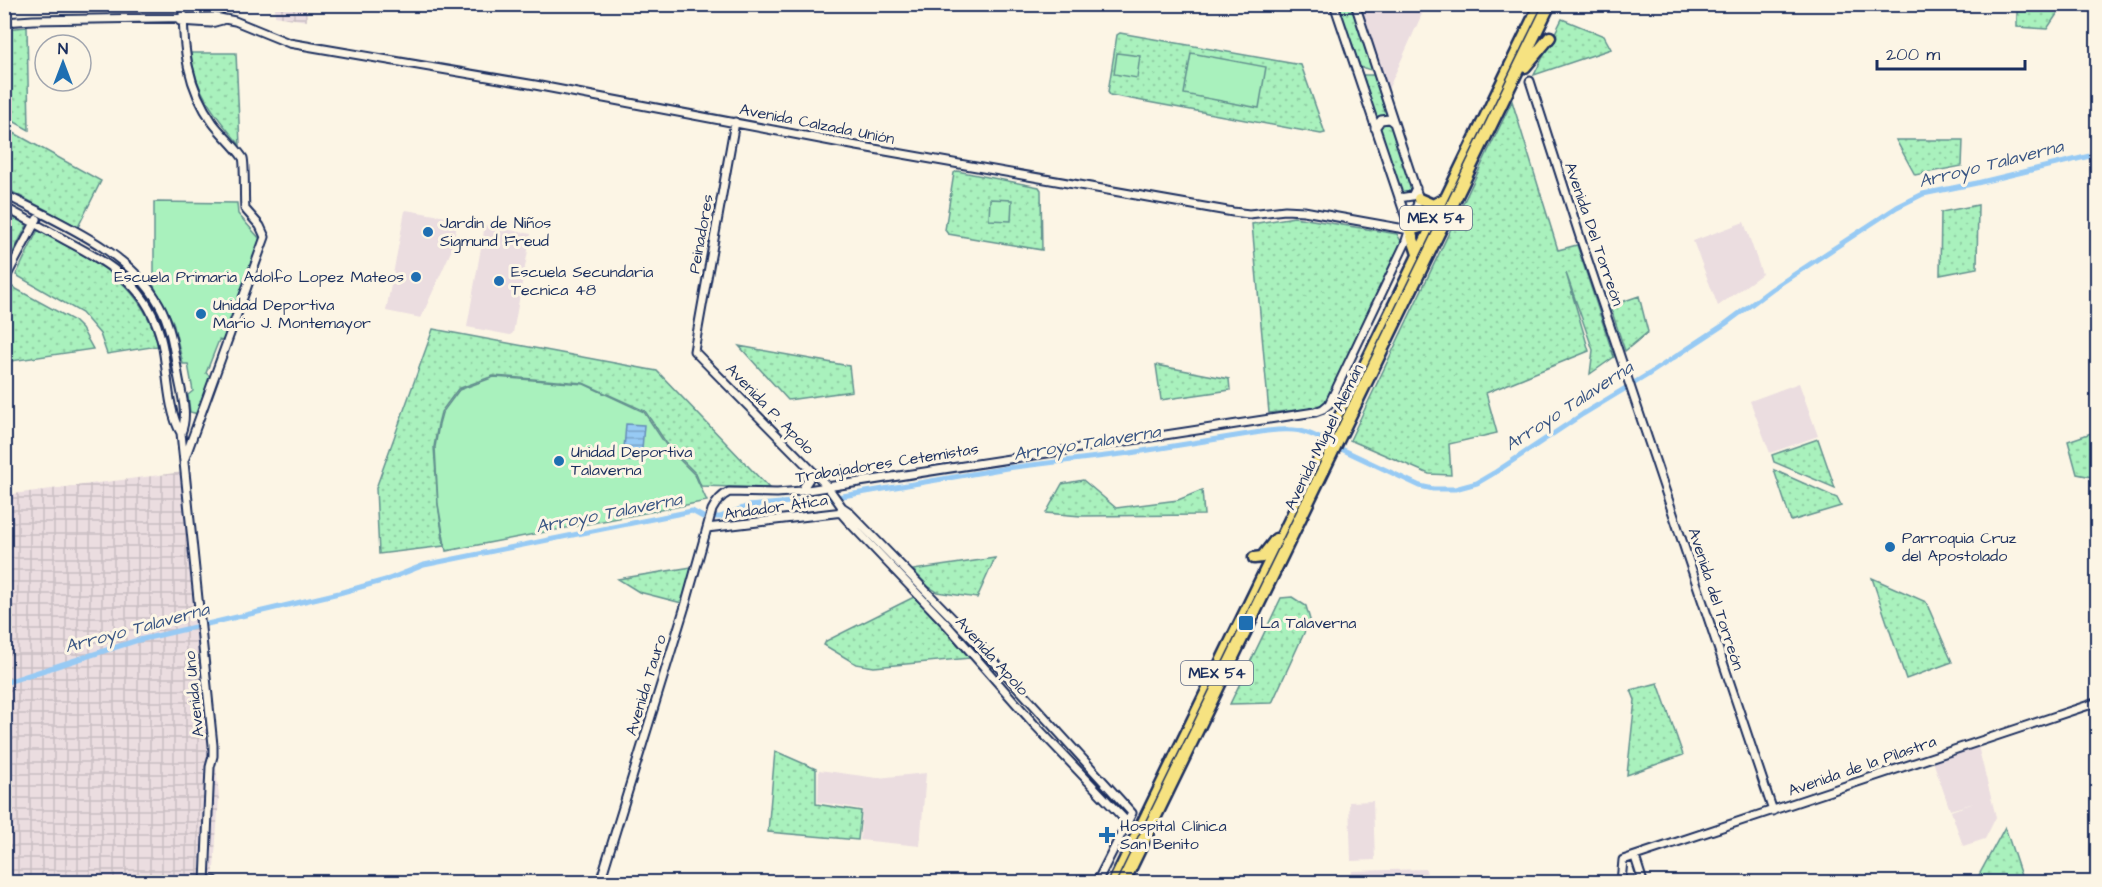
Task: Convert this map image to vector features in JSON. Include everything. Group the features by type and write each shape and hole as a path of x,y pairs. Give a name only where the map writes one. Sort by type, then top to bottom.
{"highway":[{"name":"Avenida Miguel Alemán","path":"1337,434 1418,254 1540,4"},
{"name":"Avenida Miguel Alemán","path":"1124,882 1322,464 1550,4"},
{"path":"1513,81 1550,37"},
{"path":"1418,194 1433,205 1446,198"},
{"path":"1418,254 1410,230 1434,223"},
{"name":"Avenida Miguel Alemán","path":"1114,882 1285,531 1322,464"},
{"path":"1254,558 1262,557 1285,531"}],"street":[{"path":"183,4 183,19"},
{"path":"1334,4 1410,230"},
{"path":"1354,4 1418,194 1399,198"},
{"name":"Avenida Calzada Unión","path":"4,22 212,17 235,21 289,43 1233,212 1249,214 1285,210 1304,211 1410,230"},
{"name":"Avenida Uno","path":"183,19 186,61 191,82 213,123 244,160 245,209 260,226 265,237 184,464 213,753 210,767 205,879"},
{"name":"Avenida Del Torreón","path":"1530,81 1634,396"},
{"path":"1375,128 1381,120 1389,119 1394,123"},
{"name":"Peinadores","path":"694,351 735,122"},
{"path":"4,194 125,262 155,297 172,338 185,416 181,433 184,464"},
{"name":"Trabajadores Cetemistas","path":"721,497 729,492 777,493 830,489 1319,411 1329,404 1410,230 1418,194"},
{"path":"4,207 110,265 124,276 139,293 162,340 175,420 181,433"},
{"path":"4,281 40,213"},
{"path":"162,340 172,338"},
{"name":"Avenida P. Apolo","path":"694,351 830,489"},
{"name":"Avenida del Torreón","path":"1634,396 1773,811"},
{"path":"185,416 201,418"},
{"path":"801,491 809,479 808,467"},
{"name":"Avenida Apolo","path":"830,489 842,508 1034,724 1127,822 1132,813 990,657 842,508"},
{"name":"Avenida Tauro","path":"600,882 712,526 713,508 721,497"},
{"name":"Andador Ática","path":"712,526 842,508"},
{"name":"Avenida de la Pilastra","path":"1621,882 1623,860 2097,702"},
{"path":"1097,882 1127,822"},
{"path":"1635,857 1643,882"},
{"path":"205,879 215,881 211,882"}],"shaded area":[{"path":"275,5 306,5 307,21 275,16"},
{"path":"1359,5 1426,5 1387,92"},
{"name":"Escuela Primaria Adolfo Lopez Mateos","path":"406,210 458,219 452,249 421,318 386,311"},
{"path":"1744,222 1762,274 1718,306 1693,241"},
{"name":"Escuela Secundaria Tecnica 48","path":"485,225 531,234 513,333 510,335 467,327"},
{"path":"1799,383 1818,436 1770,453 1750,401"},
{"path":"191,471 196,563 219,797 213,882 5,882 5,495"},
{"path":"1978,746 1996,817 1985,839 1963,846 1951,811 1974,803 1950,810 1933,761"},
{"path":"819,770 877,778 926,773 920,846 860,840 862,809 818,802"},
{"path":"1373,801 1375,860 1351,861 1349,802"},
{"path":"1426,869 1427,876 1463,875 1464,882 1275,882 1275,880 1351,879 1352,871"}],"green space":[{"path":"2017,4 2063,5 2047,29 2017,27"},
{"path":"1337,5 1352,5 1374,71 1357,66"},
{"path":"1562,19 1604,36 1611,49 1534,75"},
{"path":"27,27 29,130 4,116 5,29"},
{"path":"1120,33 1301,65 1325,133 1110,95 1108,92 1117,35"},
{"path":"191,53 236,53 240,145 201,91"},
{"path":"1117,53 1140,56 1137,78 1114,74"},
{"path":"1191,53 1266,67 1259,108 1184,94"},
{"path":"1360,75 1375,75 1389,115 1375,120"},
{"path":"1512,101 1558,250 1577,245 1614,357 1590,374 1593,350 1566,273 1589,351 1486,393 1497,433 1449,444 1451,475 1429,474 1350,440"},
{"path":"1383,121 1392,123 1414,190 1409,196 1400,195 1378,126"},
{"path":"5,128 101,181 78,227 5,188"},
{"path":"1896,140 1963,140 1962,166 1915,175"},
{"path":"957,171 1039,187 1041,190 1042,250 948,234 945,230 954,173"},
{"path":"990,199 1012,200 1011,221 989,220"},
{"name":"Unidad Deportiva Mario J. Montemayor","path":"154,202 237,203 238,214 260,239 224,341 219,340 206,373 212,378 198,414 190,412 188,395 193,391 188,364 183,364 173,322 154,286"},
{"path":"1978,205 1977,268 1940,275 1941,212"},
{"path":"5,213 27,225 5,268"},
{"path":"1294,217 1397,234 1402,243 1324,407 1269,413 1252,224"},
{"path":"38,230 95,262 127,288 151,324 158,346 107,354 100,334 82,313 16,275"},
{"path":"7,284 73,320 82,329 93,349 5,362 4,289"},
{"path":"1639,296 1648,332 1625,351 1610,306"},
{"path":"433,329 657,371 769,488 701,486 696,474 669,447 645,411 583,383 493,376 458,389 441,412 434,447 444,546 379,554 376,488"},
{"path":"739,346 849,366 852,391 788,400"},
{"path":"1156,365 1229,379 1230,390 1161,400"},
{"name":"Unidad Deportiva Talaverna","path":"494,377 584,384 644,412 668,448 695,475 707,501 446,551 438,504 435,447 442,413 459,390"},
{"path":"2097,431 2097,478 2077,474 2068,441"},
{"path":"1818,439 1835,488 1774,462 1772,455"},
{"path":"1774,470 1837,498 1841,506 1791,521"},
{"path":"1083,480 1116,508 1178,500 1202,490 1204,515 1081,516 1046,513 1062,484"},
{"path":"995,558 977,598 937,592 913,570"},
{"path":"692,567 682,603 639,592 618,579"},
{"path":"1872,578 1926,602 1952,662 1906,679"},
{"path":"914,597 971,658 874,667 856,664 824,645 826,641"},
{"path":"1292,597 1306,606 1310,620 1272,703 1230,704 1281,598"},
{"path":"1658,683 1683,755 1627,775 1635,700 1631,690"},
{"path":"775,751 816,769 816,804 861,811 858,840 768,832"},
{"path":"2005,827 2023,882 1982,882 1979,875"}],"water":[{"path":"626,424 644,425 641,461 623,461"}],"waterway":[{"name":"Arroyo Talaverna","path":"1335,446 1420,486 1433,489 1455,489 1477,483 1649,374 1725,324 1772,289 1897,207 1923,194 2098,154"},
{"name":"Arroyo Talaverna","path":"4,683 135,641 339,593 389,579 424,565 692,511 703,517 720,517 748,506 825,499 1007,468 1130,453 1267,431 1298,430 1327,442"}],"railway":[{"path":"1116,882 1543,4"}],"place":[{"name":"Jardin de Niños Sigmund Freud","path":"428,232"},
{"name":"Escuela Primaria Adolfo Lopez Mateos","path":"416,277"},
{"name":"Escuela Secundaria Tecnica 48","path":"499,281"},
{"name":"Unidad Deportiva Mario J. Montemayor","path":"201,314"},
{"name":"Unidad Deportiva Talaverna","path":"559,461"},
{"name":"Parroquia Cruz del Apostolado","path":"1890,547"},
{"name":"La Talaverna","path":"1246,623"},
{"name":"Hospital Clínica San Benito","path":"1107,835"}]}
